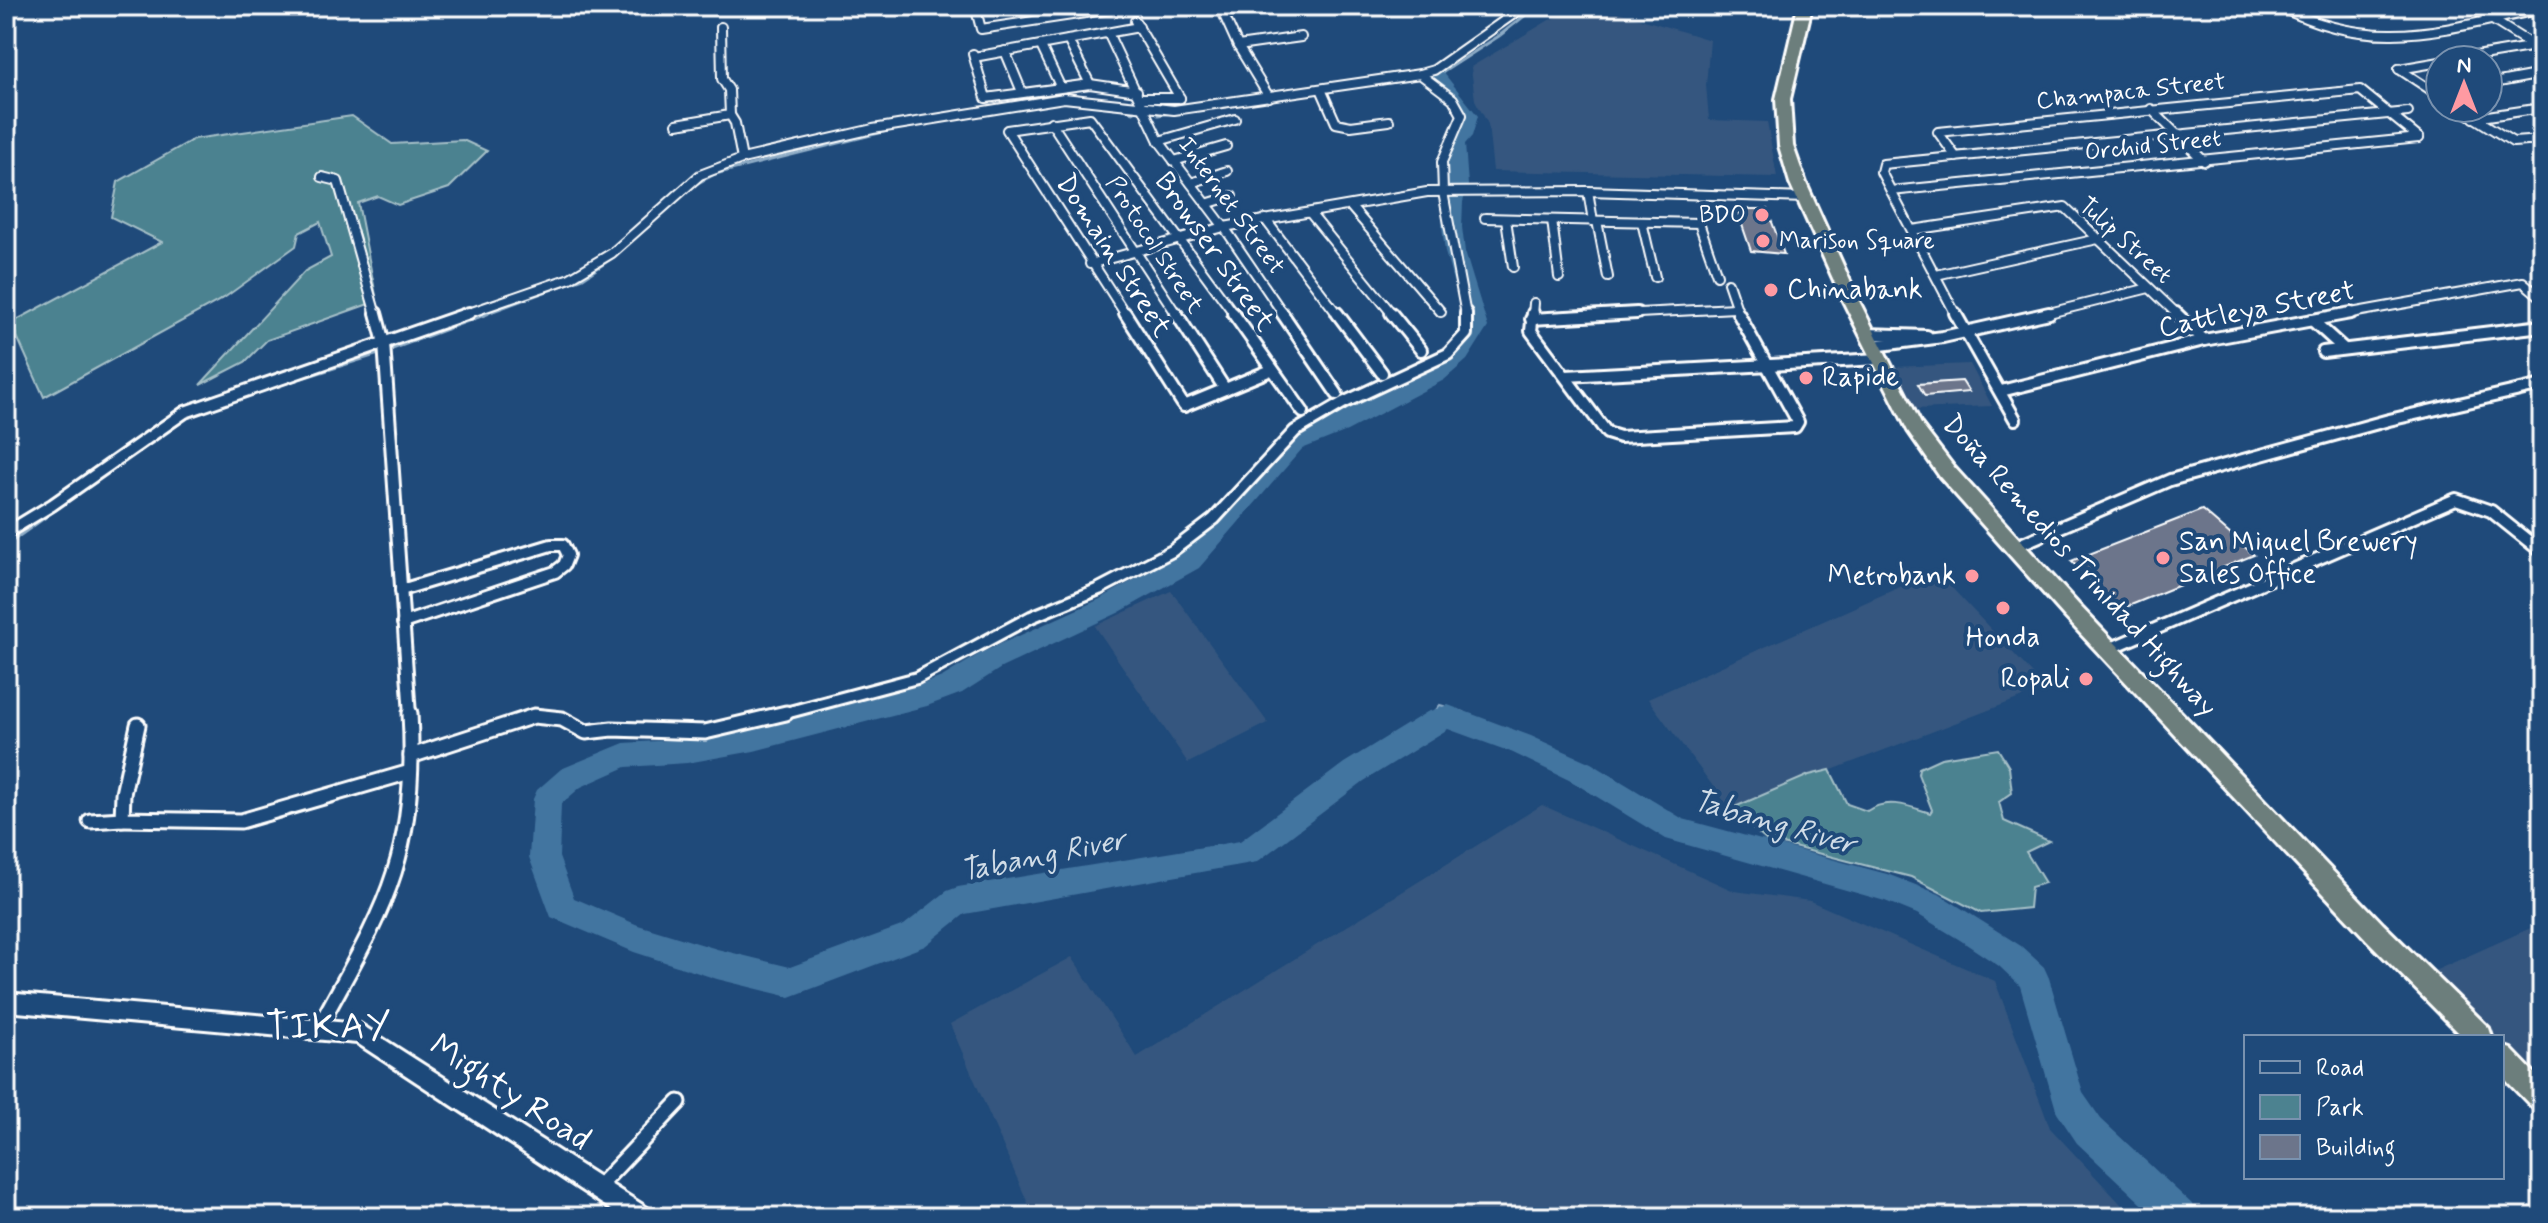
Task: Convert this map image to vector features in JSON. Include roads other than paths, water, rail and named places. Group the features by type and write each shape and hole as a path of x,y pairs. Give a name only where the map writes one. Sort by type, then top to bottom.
{"highway":[{"name":"Doña Remedios Trinidad Highway","path":"1805,6 1783,99 1786,146 1805,198 1905,413 1929,449 2014,547 2375,932 2478,1035"},
{"path":"2504,1060 2542,1099"}],"street":[{"path":"975,6 981,29 1132,6"},
{"path":"1262,6 1223,13 1238,46 1269,97"},
{"path":"2279,6 2293,15 2335,31 2372,36 2414,34 2542,9"},
{"path":"2334,6 2357,10 2380,6"},
{"path":"2470,6 2539,47"},
{"path":"6,533 52,505 185,412 570,278 612,253 700,175 742,159 873,129 1064,98 1082,96 1144,108 1188,109 1420,74 1434,70 1518,8"},
{"path":"1137,24 1180,98 1090,84 986,98 973,55 1108,33 1137,24"},
{"path":"721,27 722,79 729,90 730,115 735,123 742,159"},
{"name":"Internet Street","path":"1108,33 1159,141 1224,227 1337,394"},
{"path":"1238,46 1301,37"},
{"path":"1068,40 1090,84"},
{"path":"1041,46 1060,86"},
{"path":"2504,52 2539,47"},
{"path":"1005,51 1022,92"},
{"path":"2424,65 2399,69 2424,85"},
{"path":"411,756 534,716 551,714 571,721 586,732 612,729 705,732 826,704 917,678 1031,617 1099,589 1172,551 1214,519 1295,431 1343,403 1448,354 1466,334 1468,326 1442,162 1462,115 1460,106 1451,97 1420,74"},
{"path":"2504,81 2542,74"},
{"name":"Champaca Street","path":"1956,157 1938,132 2360,90 2390,114"},
{"path":"1322,91 1336,123 1351,126 1389,121"},
{"path":"2504,114 2542,108"},
{"path":"2151,109 2204,161"},
{"path":"2015,419 1965,332 1881,172 1883,164 2408,112"},
{"name":"Orchid Street","path":"1891,191 2419,138 2390,114"},
{"path":"677,124 730,115"},
{"name":"Browser Street","path":"1051,122 1090,118 1180,238 1303,412"},
{"path":"1159,141 1235,119"},
{"name":"Domain Street","path":"1051,122 1007,130 1090,264 1184,406 1225,389"},
{"name":"Protocol Street","path":"1051,122 1225,389"},
{"path":"2484,124 2513,142 2542,140"},
{"path":"1174,161 1226,146"},
{"path":"1191,183 1227,171"},
{"path":"318,1029 364,941 393,876 403,840 411,756 384,343 338,181 322,177"},
{"path":"1090,264 1224,227 1446,191 1588,191 1805,198"},
{"path":"1588,191 1608,277"},
{"path":"1206,204 1232,196"},
{"path":"1351,207 1441,312"},
{"name":"Tulip Street","path":"1912,230 2065,207 2204,340"},
{"path":"1310,213 1421,350"},
{"path":"1485,218 1699,223 1717,275"},
{"path":"1265,219 1382,373"},
{"path":"1506,219 1513,267"},
{"path":"1552,220 1559,277"},
{"path":"1642,222 1655,277"},
{"path":"1936,275 2098,239"},
{"name":"Cattleya Street","path":"2001,391 2204,340 2523,282 2542,298"},
{"path":"1534,303 1531,331 1607,433 1620,437 1795,427 1798,422 1735,308 1728,283"},
{"path":"1566,376 1767,365 1936,338 2149,288"},
{"path":"1531,319 1735,308"},
{"path":"2312,320 2344,349"},
{"path":"2323,352 2542,326"},
{"path":"1225,389 1271,370"},
{"path":"2014,547 2170,480 2389,420 2542,385"},
{"path":"2109,649 2456,499 2470,500 2487,508 2541,550"},
{"path":"401,590 551,545 563,545 568,555 564,565 555,572 403,623"},
{"path":"122,819 123,794 138,725"},
{"path":"90,821 241,821 410,772"},
{"name":"Mighty Road","path":"6,1002 360,1034 641,1217"},
{"path":"597,1188 679,1102"}],"waterway":[{"path":"1429,77 1437,76 1499,36 1537,6"},
{"name":"Tabang River","path":"1416,385 1452,362 1466,347 1477,327 1455,252 1452,227 1453,202 1458,185 1455,142 1463,136 1469,116 1437,76"},
{"path":"1158,115 1336,90"},
{"path":"1117,107 1134,112"},
{"path":"696,184 715,174 895,129"},
{"path":"621,250 672,205"},
{"path":"482,315 583,278 615,256"},
{"path":"388,350 488,313"},
{"path":"275,386 380,353"},
{"name":"Tabang River","path":"1297,442 1339,425 1410,389"},
{"path":"6,545 142,447"},
{"name":"Tabang River","path":"1291,448 1190,561 1109,606 992,660 952,685 917,698 754,739 687,751 624,755 571,778 547,799 544,857 562,907 634,938 717,964 790,982 914,936 958,901 1247,853 1354,772 1437,720 1448,717 1521,744 1581,772 1676,830 1887,888 1928,904 2010,956 2033,978 2069,1101 2089,1131 2181,1217"}],"place":[{"name":"BDO","path":"1762,215"},
{"name":"Marison Square","path":"1763,241"},
{"name":"Chinabank","path":"1771,290"},
{"name":"Rapide","path":"1806,378"},
{"name":"San Miguel Brewery Sales Office","path":"2163,558"},
{"name":"Metrobank","path":"1972,576"},
{"name":"Honda","path":"2003,608"},
{"name":"Ropali","path":"2086,679"}],"district":[{"name":"TIKAY","path":"329,1027"}]}
